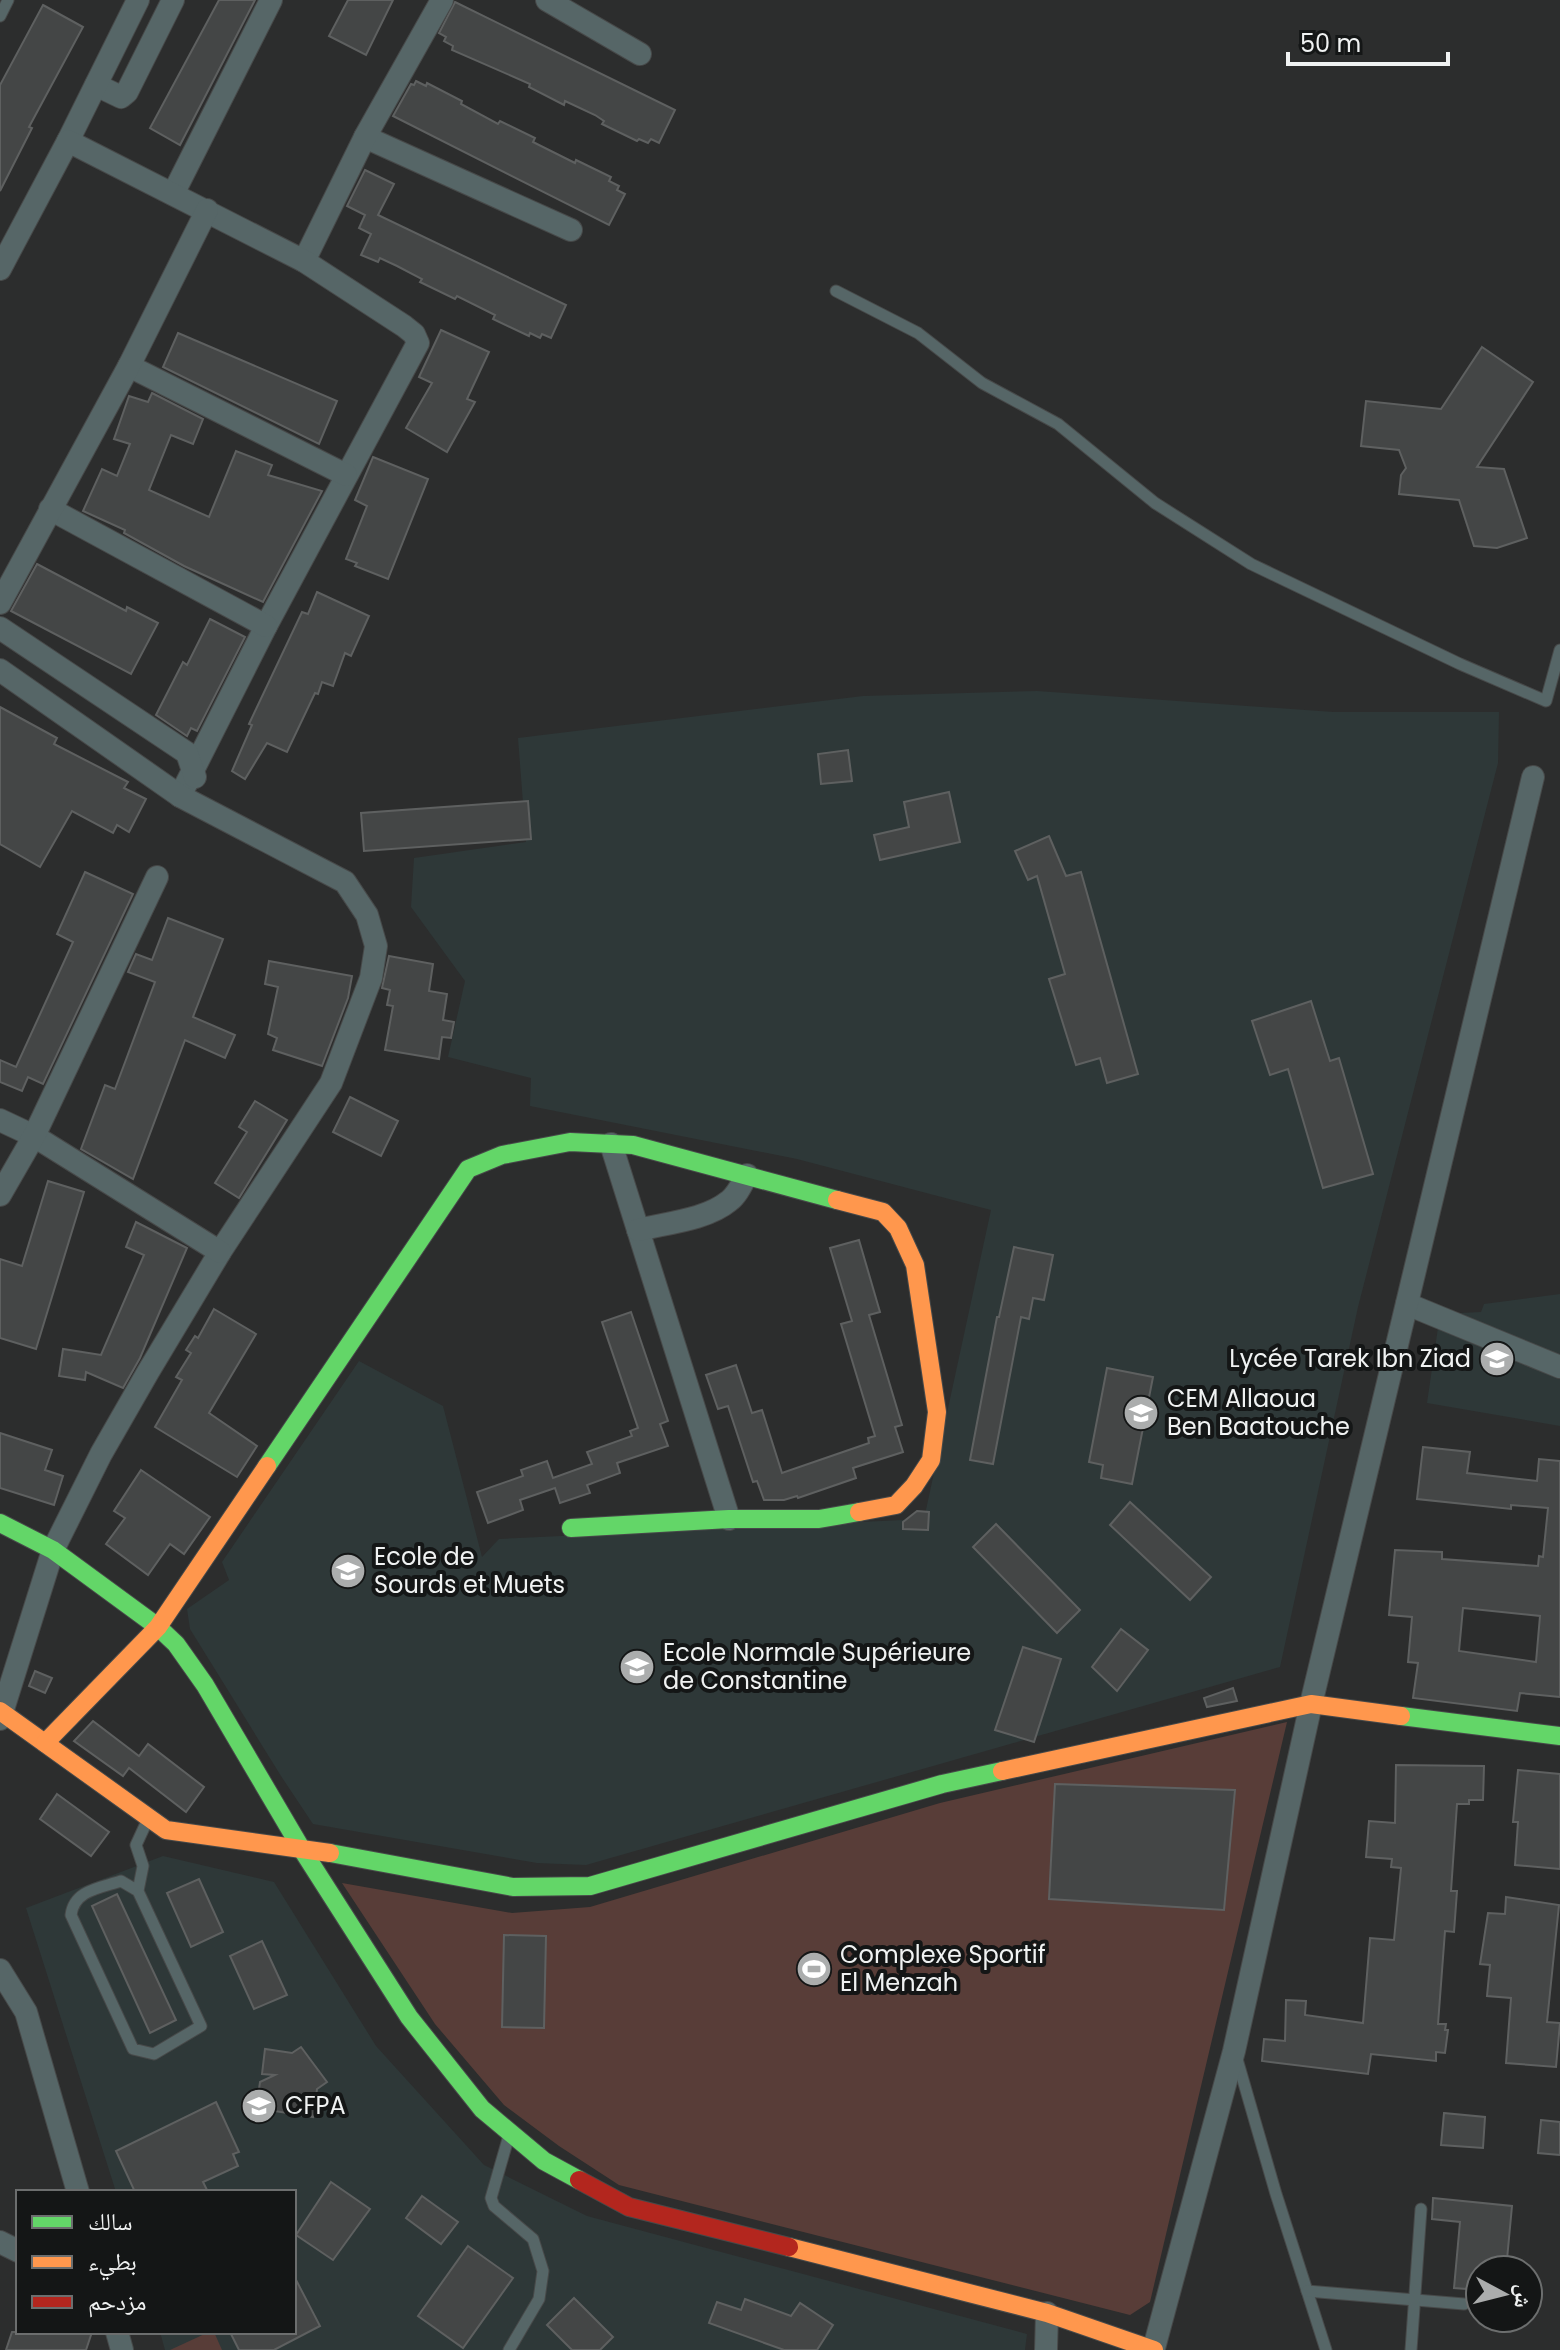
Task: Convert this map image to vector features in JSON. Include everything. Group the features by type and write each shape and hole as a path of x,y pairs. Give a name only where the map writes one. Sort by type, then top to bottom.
{"street":[{"path":"0,269 138,0"},
{"path":"96,85 121,97 127,92 173,0"},
{"path":"173,194 271,0"},
{"path":"304,261 365,137 442,0"},
{"path":"547,0 640,54"},
{"path":"365,137 571,230"},
{"path":"68,141 304,261 404,326 414,334 418,343 266,626 180,796"},
{"path":"0,603 129,366 207,210"},
{"path":"129,366 346,475"},
{"path":"50,509 266,626"},
{"path":"0,628 187,753 202,809"},
{"path":"0,670 180,796 345,882 367,915 376,946 371,978 331,1083 220,1252 101,1454 53,1550 1,1714 166,1830 301,1848 513,1887 590,1886 942,1784 1311,1704 1560,1736"},
{"path":"0,1523 53,1550 158,1627 176,1644 205,1685 301,1848 409,2017 482,2109 544,2161 629,2207 1047,2313 1154,2349 1234,2051 1311,1704 1533,777"},
{"path":"0,1195 34,1136 157,877"},
{"path":"0,1120 34,1136 220,1252"},
{"path":"45,1743 158,1627 468,1169 502,1155 570,1142 633,1145 883,1212 898,1228 915,1265 937,1412 931,1460 914,1486 896,1505 819,1519 729,1519 571,1528"},
{"path":"611,1144 729,1519"},
{"path":"638,1230 704,1214 721,1206 732,1199 747,1175"},
{"path":"1407,1304 1560,1367"},
{"path":"0,1970 26,2012 77,2190"},
{"path":"1046,2350 1047,2313"}],"lane":[{"path":"0,16 8,0"},
{"path":"836,291 918,333 982,383 1058,424 1155,503 1251,564 1460,664 1546,701 1560,650"},
{"path":"138,1891 121,1881 79,1895 72,1904 71,1915 133,2049 154,2054 201,2026 138,1891 143,1866 136,1845 149,1818"},
{"path":"1234,2051 1326,2350"},
{"path":"509,2350 539,2299 543,2271 533,2239 494,2206 491,2198 510,2135"},
{"path":"1411,2350 1421,2209"},
{"path":"1307,2291 1464,2304"}],"shaded area":[{"path":"1037,691 1333,712 1499,712 1498,763 1358,1307 1280,1667 586,1865 537,1863 313,1824 190,1629 187,1609 229,1580 222,1562 359,1361 443,1406 482,1557 499,1539 924,1519 991,1210 797,1159 530,1106 531,1078 448,1057 465,981 411,907 414,858 526,842 518,738 863,696"},
{"name":"Lycée Tarek Ibn Ziad","path":"1560,1294 1560,1426 1427,1403 1440,1314 1481,1312 1484,1304"},
{"name":"Complexe Sportif El Menzah","path":"1287,1722 1150,2302 1130,2315 619,2185 504,2105 435,2024 342,1883 512,1913 590,1907 940,1803"},
{"name":"CFPA","path":"163,1856 274,1882 376,2046 484,2165 587,2216 1027,2334 1025,2350 165,2350 161,2334 296,2334 296,2190 115,2190 26,1908"},
{"path":"205,2334 215,2334 222,2350 170,2350"}],"building":[{"path":"219,0 255,0 180,145 150,128"},
{"path":"348,0 393,0 366,55 329,36"},
{"path":"455,2 675,110 659,143 651,139 648,143 637,141 602,124 604,121 595,115 565,101 564,105 529,87 530,84 452,50 453,46 444,41 446,37 439,33"},
{"path":"43,5 83,27 29,127 32,128 0,191 0,85"},
{"path":"416,81 426,86 427,83 462,101 461,104 498,124 500,121 535,138 533,142 575,163 576,160 611,177 609,181 619,186 617,190 625,194 609,225 393,116 411,84 414,85"},
{"path":"365,170 394,184 378,215 566,305 551,338 542,334 540,338 530,333 529,336 493,319 495,315 457,296 455,299 420,282 422,279 397,266 380,258 378,262 361,255 371,234 359,228 365,215 347,206"},
{"path":"441,330 489,352 467,399 475,402 447,452 406,428 432,383 419,377"},
{"path":"178,333 337,401 319,444 163,367"},
{"path":"1482,347 1533,382 1477,467 1504,469 1527,538 1497,548 1474,546 1459,500 1399,494 1401,475 1406,468 1399,450 1361,446 1366,401 1441,409"},
{"path":"152,393 203,419 193,444 171,435 149,490 209,517 236,451 272,465 268,475 322,491 263,602 184,566 124,533 125,530 83,511 102,469 117,476 130,444 114,439 129,396 148,402"},
{"path":"373,457 428,479 388,579 355,566 357,563 346,559 367,506 355,500"},
{"path":"37,564 126,611 127,607 158,623 131,674 11,611"},
{"path":"317,592 369,616 351,656 345,653 333,686 322,682 318,694 315,693 287,752 267,743 245,779 232,771 252,725 249,724 302,612 308,614"},
{"path":"210,619 245,637 197,731 191,728 187,736 156,715 183,662 187,665"},
{"path":"0,707 57,738 54,744 128,782 124,788 146,799 129,832 117,825 113,833 72,811 40,867 0,844"},
{"path":"848,750 852,781 821,784 818,754"},
{"path":"949,792 960,842 880,860 874,835 909,827 904,802"},
{"path":"528,801 531,839 364,851 361,813"},
{"path":"1049,836 1066,876 1081,872 1138,1074 1107,1083 1100,1058 1076,1065 1049,979 1065,974 1037,876 1028,880 1015,851"},
{"path":"85,872 133,894 43,1084 28,1077 22,1091 0,1082 0,1060 16,1067 73,942 57,934"},
{"path":"168,918 223,939 193,1017 235,1035 225,1058 185,1040 133,1179 81,1149 105,1085 115,1089 155,982 128,972 136,954 152,960"},
{"path":"389,956 433,964 429,991 447,994 443,1020 454,1022 451,1038 442,1037 439,1059 385,1050 393,1006 387,1005 390,990 382,988"},
{"path":"269,961 352,976 348,998 322,1066 273,1050 277,1038 268,1034 278,987 265,984"},
{"path":"1311,1001 1330,1061 1339,1058 1373,1174 1323,1188 1288,1069 1270,1075 1252,1021"},
{"path":"350,1097 398,1121 381,1156 333,1132"},
{"path":"255,1101 287,1120 239,1198 215,1183 247,1132 239,1127"},
{"path":"48,1181 84,1192 36,1349 0,1338 0,1259 22,1266"},
{"path":"136,1222 187,1248 140,1358 123,1388 86,1372 85,1380 59,1376 63,1349 101,1355 144,1255 126,1247"},
{"path":"859,1240 880,1312 869,1315 902,1425 895,1427 903,1452 853,1468 856,1478 798,1498 764,1500 757,1481 753,1482 728,1406 718,1409 706,1375 736,1365 752,1413 762,1410 782,1473 869,1443 868,1438 875,1436 841,1324 852,1321 830,1248"},
{"path":"1014,1247 1053,1255 1044,1300 1033,1298 1029,1319 1021,1317 993,1464 970,1460 997,1317"},
{"path":"214,1309 256,1334 209,1413 257,1446 237,1477 155,1427 182,1380 176,1377 191,1353 186,1350 195,1336 198,1338"},
{"path":"631,1312 668,1421 660,1424 668,1446 617,1463 620,1473 587,1485 590,1493 560,1503 555,1488 520,1500 523,1510 488,1523 477,1492 523,1476 521,1470 547,1461 553,1478 592,1464 587,1452 632,1436 630,1431 638,1428 602,1322"},
{"path":"1107,1368 1153,1377 1132,1484 1101,1478 1103,1465 1089,1462"},
{"path":"0,1433 52,1450 45,1470 63,1476 54,1505 0,1488"},
{"path":"1423,1447 1470,1452 1467,1473 1537,1481 1539,1459 1560,1461 1560,1697 1520,1693 1517,1711 1413,1698 1418,1663 1408,1662 1412,1617 1389,1615 1395,1550 1442,1552 1442,1559 1538,1566 1539,1556 1543,1557 1548,1508 1511,1505 1511,1509 1417,1499","holes":["1463,1608 1540,1616 1536,1662 1459,1651"]},
{"path":"141,1470 210,1517 184,1554 170,1544 148,1575 106,1544 125,1518 114,1511"},
{"path":"1130,1502 1211,1577 1190,1600 1110,1525"},
{"path":"917,1511 929,1512 928,1530 903,1529 903,1522"},
{"path":"996,1524 1080,1610 1057,1633 973,1547"},
{"path":"1121,1629 1148,1650 1117,1691 1092,1667"},
{"path":"1023,1647 1061,1659 1034,1742 995,1730"},
{"path":"35,1671 52,1678 45,1693 29,1686"},
{"path":"1233,1688 1237,1701 1207,1707 1204,1698"},
{"path":"93,1721 139,1756 148,1744 204,1787 186,1812 129,1768 123,1776 74,1741"},
{"path":"1396,1765 1484,1766 1483,1800 1457,1804 1451,1891 1457,1891 1454,1932 1445,1931 1438,2024 1446,2024 1445,2030 1448,2030 1445,2053 1436,2052 1436,2061 1371,2054 1368,2074 1262,2061 1264,2039 1285,2041 1286,2000 1306,2001 1305,2015 1363,2023 1370,1938 1394,1940 1401,1868 1391,1867 1392,1859 1366,1857 1369,1821 1395,1823"},
{"path":"1518,1770 1560,1774 1560,1869 1515,1865 1518,1822 1513,1822"},
{"path":"1055,1784 1235,1790 1224,1910 1049,1899"},
{"path":"57,1794 109,1832 91,1856 40,1819"},
{"path":"199,1879 223,1932 191,1947 167,1893"},
{"path":"117,1894 176,2020 150,2033 92,1906"},
{"path":"1506,1897 1559,1905 1547,2022 1560,2023 1556,2067 1506,2063 1511,1998 1487,1996 1490,1965 1480,1964 1488,1913 1505,1914"},
{"path":"504,1935 546,1936 544,2028 502,2027"},
{"path":"262,1941 287,1995 254,2009 230,1956"},
{"path":"301,2047 327,2082 317,2089 313,2117 268,2110 269,2106 257,2104 260,2082 275,2075 262,2074 265,2049 292,2053"},
{"path":"216,2102 239,2152 233,2154 238,2166 203,2182 207,2190 134,2190 116,2151"},
{"path":"1444,2113 1485,2117 1483,2148 1441,2145"},
{"path":"1541,2120 1560,2122 1560,2155 1538,2153"},
{"path":"331,2182 370,2209 333,2260 296,2235"},
{"path":"422,2196 458,2222 441,2244 406,2218"},
{"path":"1433,2198 1512,2206 1508,2254 1464,2254 1464,2289 1454,2288 1460,2222 1432,2219"},
{"path":"468,2246 513,2278 463,2348 418,2316"},
{"path":"296,2280 320,2326 274,2350 239,2350 231,2334 296,2334"},
{"path":"574,2298 613,2337 600,2350 572,2350 547,2325"},
{"path":"745,2299 791,2316 800,2303 833,2325 817,2350 784,2350 709,2323 717,2302 741,2310"},
{"path":"12,2332 91,2334 86,2350 6,2350"}],"traffic: fast":[{"path":"267,1466 468,1169 502,1155 570,1142 633,1145 837,1200"},
{"path":"571,1528 729,1519 819,1519 859,1512"},
{"path":"0,1523 53,1550 158,1627 176,1644 205,1685 301,1848 409,2017 482,2109 544,2161 579,2180"},
{"path":"1401,1716 1560,1736"},
{"path":"330,1853 513,1887 590,1886 942,1784 1002,1771"}],"traffic: slow":[{"path":"837,1200 883,1212 898,1228 915,1265 937,1412 931,1460 914,1486 896,1505 859,1512"},
{"path":"45,1743 158,1627 267,1466"},
{"path":"1002,1771 1311,1704 1401,1716"},
{"path":"0,1711 166,1830 330,1853"},
{"path":"789,2247 1047,2313 1154,2350"}],"traffic: jam":[{"path":"579,2180 629,2207 789,2247"}],"place":[{"name":"Lycée Tarek Ibn Ziad","path":"1497,1359"},
{"name":"CEM Allaoua Ben Baatouche","path":"1141,1413"},
{"name":"Ecole de Sourds et Muets","path":"348,1571"},
{"name":"Ecole Normale Supérieure de Constantine","path":"637,1667"},
{"name":"Complexe Sportif El Menzah","path":"814,1969"},
{"name":"CFPA","path":"259,2106"}]}
